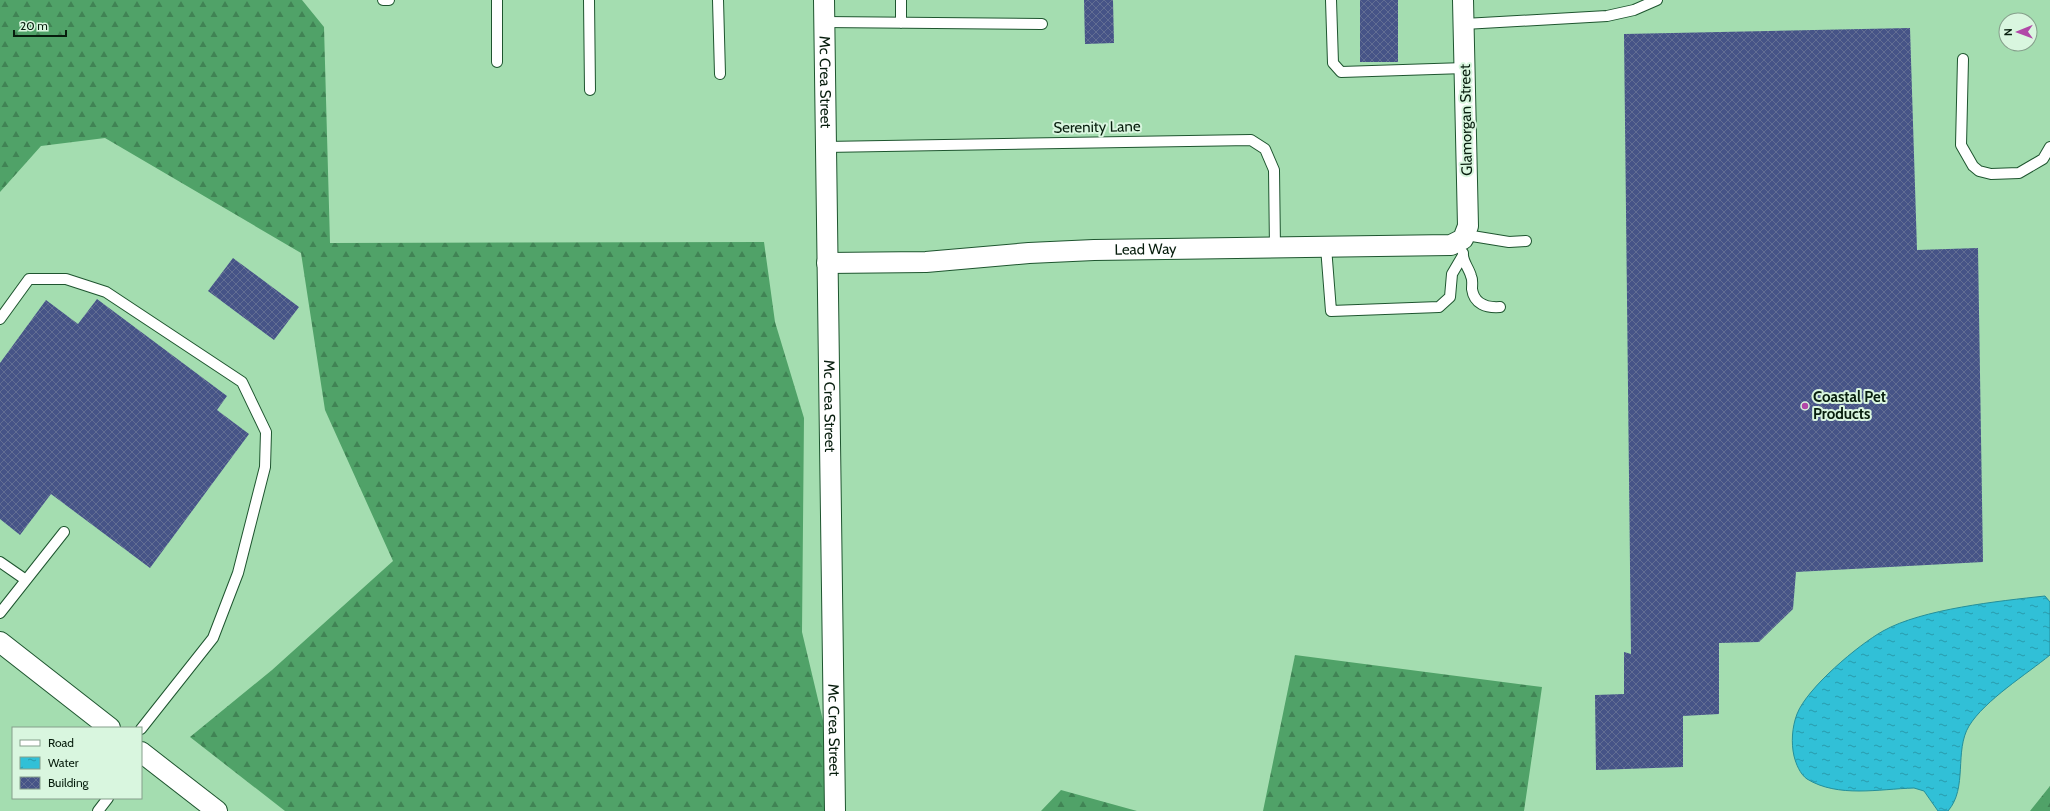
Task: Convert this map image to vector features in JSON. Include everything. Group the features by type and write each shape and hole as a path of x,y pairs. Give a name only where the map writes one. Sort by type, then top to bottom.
{"street":[{"name":"Mc Crea Street","path":"824,0 835,811"},
{"name":"Glamorgan Street","path":"1463,0 1468,226 1464,244"},
{"name":"Lead Way","path":"827,263 926,262 1029,253 1094,250 1464,244"},
{"path":"0,642 109,727"},
{"path":"142,754 217,811"}],"lane":[{"path":"383,0 390,0"},
{"path":"497,0 497,62"},
{"path":"589,0 590,90"},
{"path":"718,0 720,74"},
{"path":"901,0 901,22"},
{"path":"1330,0 1333,63 1341,72 1465,68"},
{"path":"1464,24 1608,16 1634,10 1657,0"},
{"path":"824,22 1042,24"},
{"path":"1963,59 1961,146 1972,166 1991,174 2019,173 2043,160 2050,147"},
{"name":"Serenity Lane","path":"825,147 1251,140 1265,149 1274,170 1275,248"},
{"path":"1464,244 1526,241"},
{"path":"1464,244 1472,278 1472,289 1476,300 1487,307 1500,307"},
{"path":"1326,247 1331,311 1439,307 1450,296 1452,274 1464,244"},
{"path":"0,318 29,279 66,279 106,292 242,382 266,432 265,467 238,573 212,638 142,728"},
{"path":"0,613 64,532"},
{"path":"0,562 26,580"},
{"path":"98,811 107,799"}],"green space":[{"path":"0,0 302,0 324,27 330,243 764,242 775,322 804,418 802,632 829,746 836,811 285,811 190,737 272,670 393,561 325,410 301,253 105,138 41,146 0,192"},
{"path":"1295,655 1542,687 1524,811 1263,811"},
{"path":"2050,786 2050,811 2030,811"},
{"path":"1061,790 1137,811 1041,811"}],"water":[{"path":"2045,596 2050,602 2050,655 1996,697 1976,716 1969,726 1962,747 1958,792 1948,811 1938,811 1924,791 1914,788 1873,791 1832,789 1807,779 1802,774 1796,762 1792,746 1792,735 1797,714 1811,692 1822,680 1860,646 1883,631 1899,623 1918,617 1961,607"}],"building":[{"path":"1084,0 1113,0 1114,43 1085,44"},
{"path":"1360,0 1398,0 1398,62 1360,62"},
{"name":"Coastal Pet Products","path":"1910,28 1917,250 1978,248 1983,562 1796,572 1793,609 1759,642 1719,643 1719,714 1683,716 1683,767 1596,770 1595,695 1624,694 1624,652 1631,654 1624,34"},
{"path":"233,258 299,307 274,340 208,291"},
{"path":"97,299 227,396 217,410 249,434 150,568 51,494 20,535 0,519 0,363 46,300 78,324"}],"place":[{"name":"Coastal Pet Products","path":"1805,406"}]}
